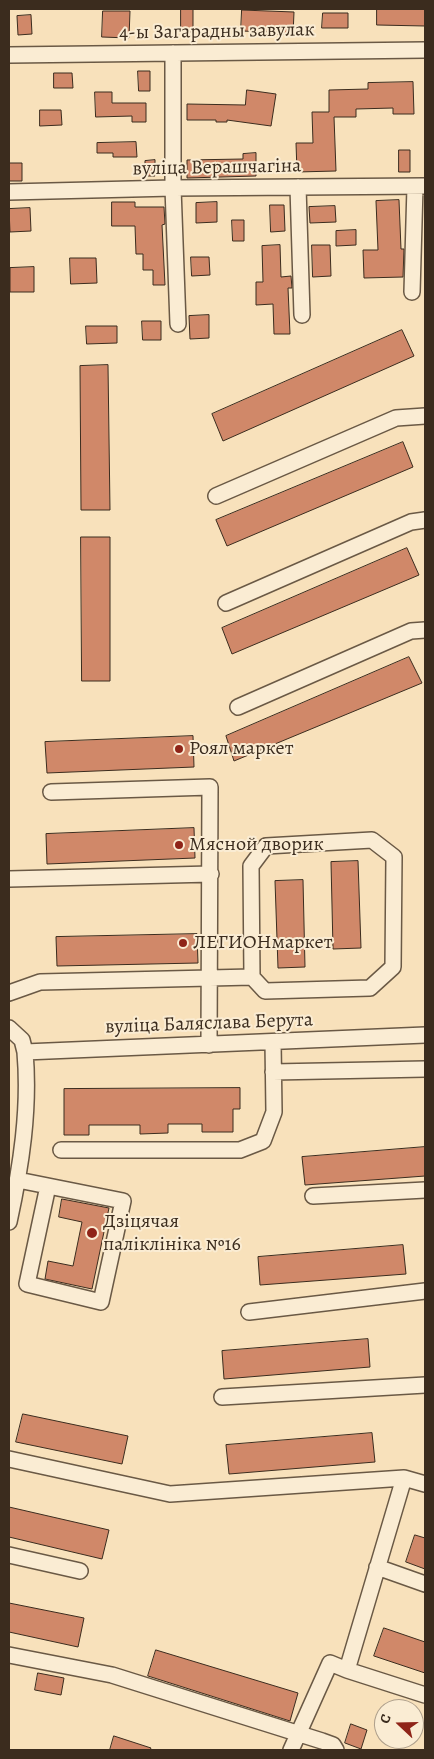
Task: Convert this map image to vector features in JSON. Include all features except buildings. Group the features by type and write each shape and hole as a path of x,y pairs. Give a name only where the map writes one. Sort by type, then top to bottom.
{"street":[{"name":"4-ы Загарадны завулак","path":"9,55 425,50"},
{"path":"173,53 173,188 178,324"},
{"path":"412,292 420,186"},
{"name":"вуліца Верашчагіна","path":"9,192 173,188 420,186"},
{"path":"298,188 302,315"},
{"path":"216,496 396,418 425,416"},
{"path":"226,603 411,522 425,520"},
{"path":"238,707 411,631 425,630"},
{"path":"51,792 210,787 209,1045"},
{"path":"9,993 40,982 252,977 265,991 370,988 393,967 394,857 372,840 266,846 251,866 252,977"},
{"path":"9,879 211,874"},
{"path":"9,1028 22,1040 26,1071 24,1123 18,1180 9,1222"},
{"name":"вуліца Баляслава Берута","path":"25,1052 425,1035"},
{"path":"61,1150 240,1150 263,1142 274,1112 272,1042"},
{"path":"273,1072 425,1069"},
{"path":"18,1180 48,1186 123,1201 101,1302 27,1284 48,1186"},
{"path":"313,1196 425,1190"},
{"path":"249,1312 425,1291"},
{"path":"222,1397 425,1385"},
{"path":"9,1459 170,1494 404,1478 425,1484"},
{"path":"347,1670 404,1478"},
{"path":"9,1555 80,1571"},
{"path":"377,1567 425,1584"},
{"path":"9,1655 112,1675 298,1733 332,1745 336,1750"},
{"path":"291,1750 330,1664 425,1695"}],"place":[{"name":"Роял маркет","path":"179,749"},
{"name":"Мясной дворик","path":"179,845"},
{"name":"ЛЕГИОНмаркет","path":"183,943"},
{"name":"Дзіцячая паліклініка №16","path":"92,1233"}]}
